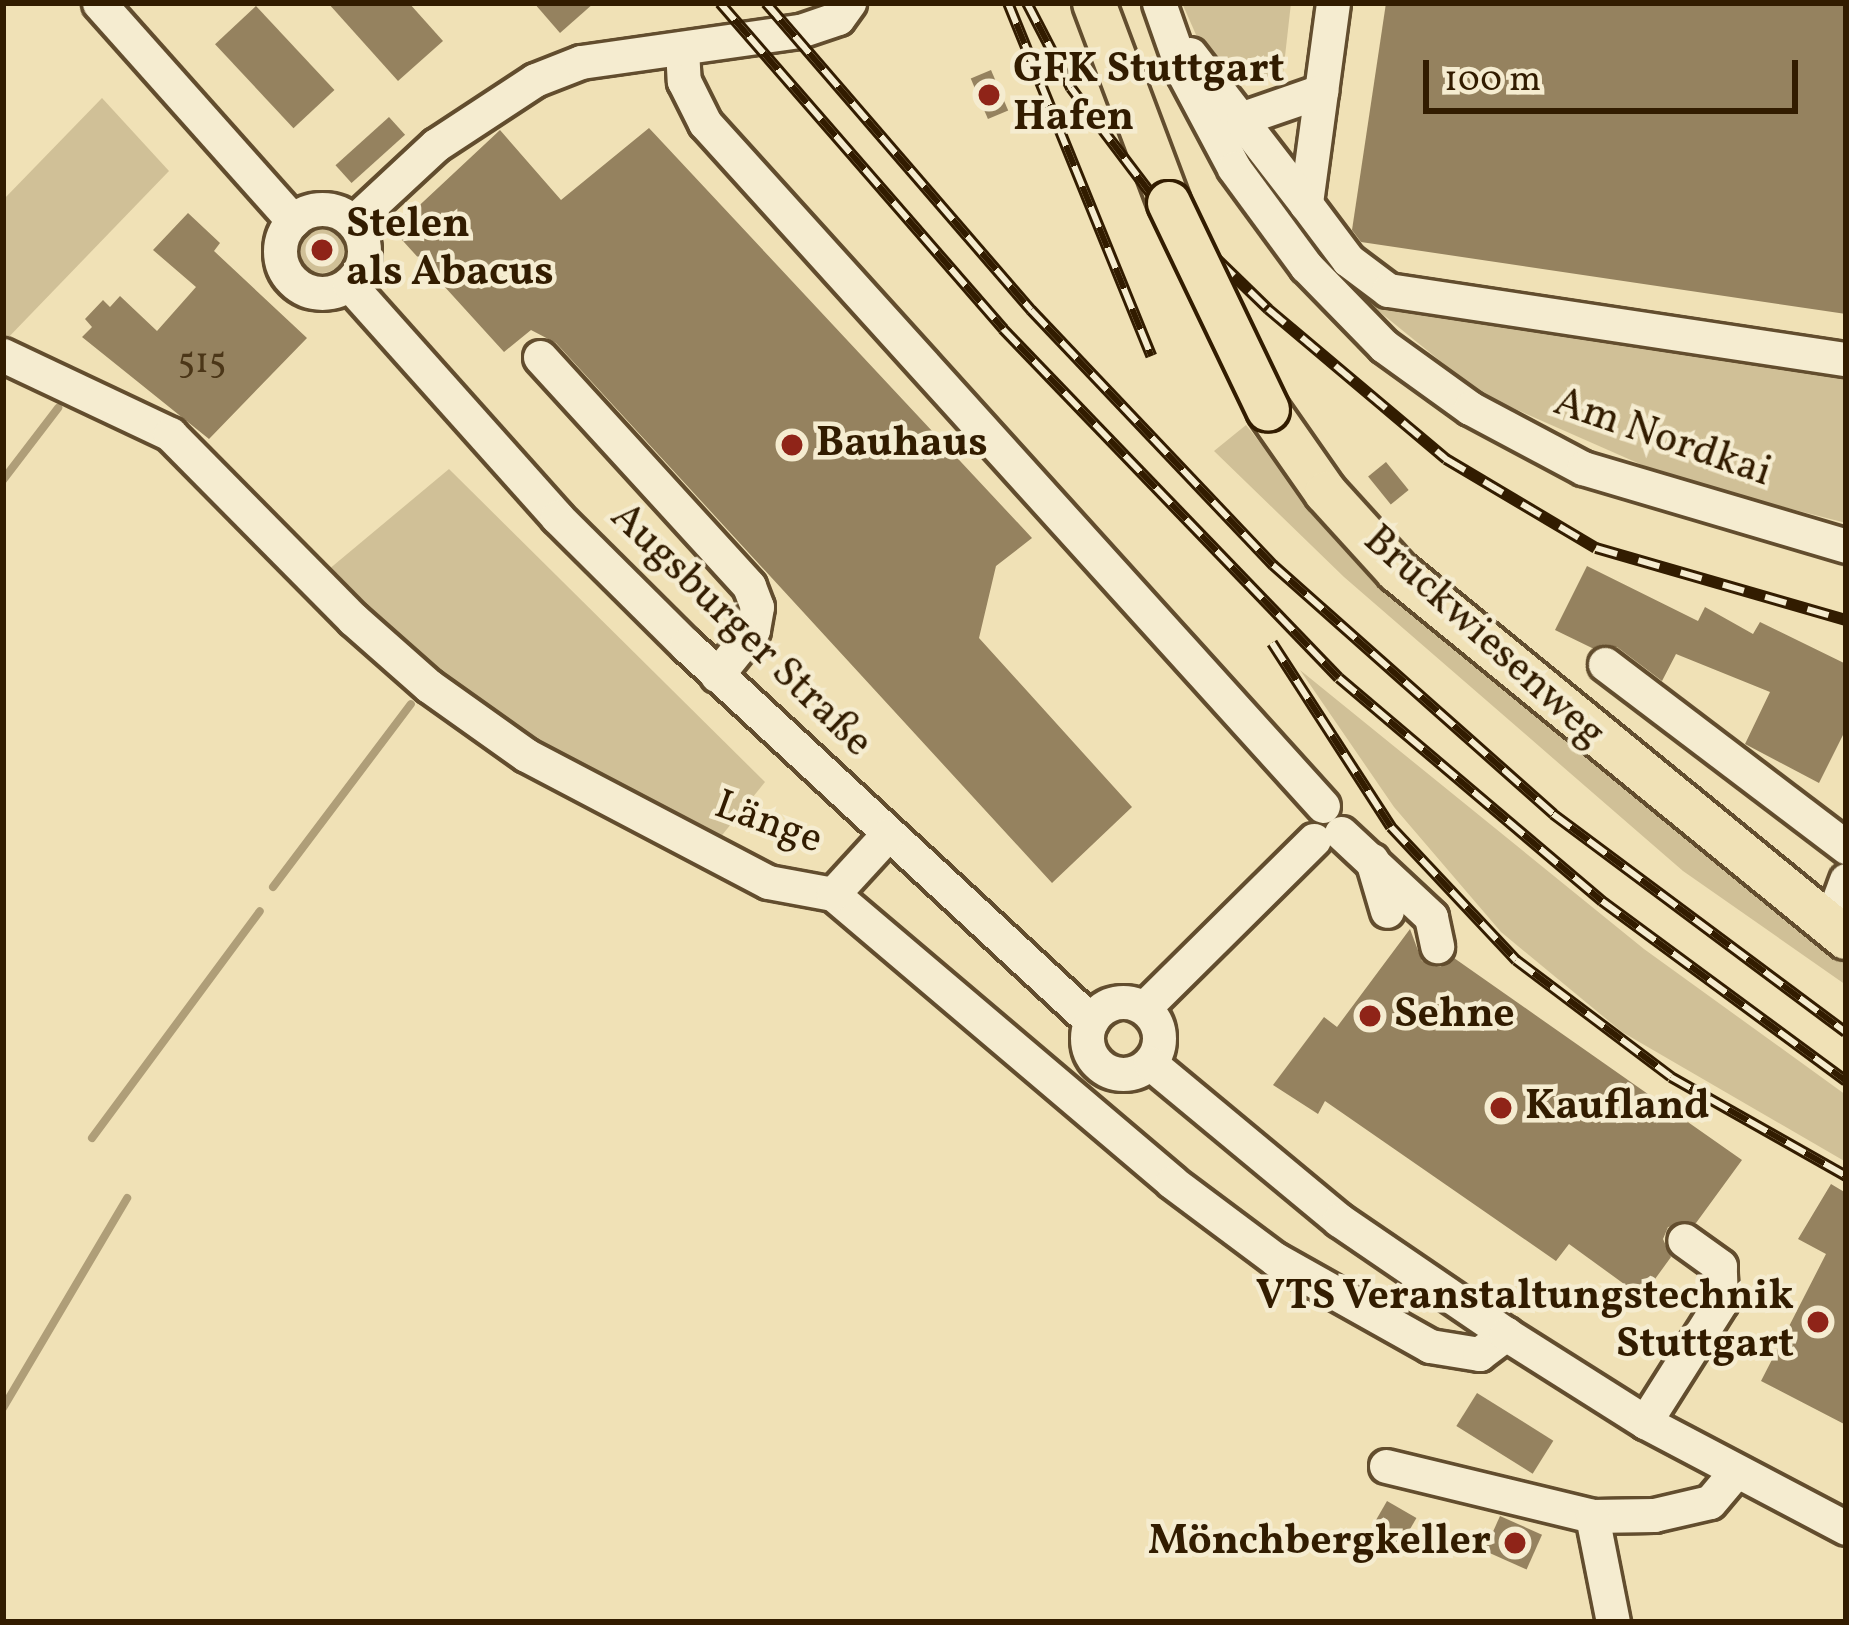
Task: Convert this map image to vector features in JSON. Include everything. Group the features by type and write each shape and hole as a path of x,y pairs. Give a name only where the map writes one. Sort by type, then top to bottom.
{"main road":[{"name":"Bruckwiesenweg","path":"1094,3 1208,295 1268,410 1326,493 1397,572 1838,932"}],"street":[{"path":"99,3 292,221"},
{"path":"353,222 497,99 581,62 800,31 838,18 849,3"},
{"path":"1306,204 1333,3"},
{"path":"1161,7 1348,260 1388,290 1846,359"},
{"name":"Am Nordkai","path":"1161,7 1205,120 1234,168 1306,266 1384,346 1470,408 1583,468 1846,547"},
{"path":"682,48 685,81 705,123 1326,827 1370,853 1431,917 1436,946"},
{"path":"1243,118 1322,91"},
{"path":"322,208 353,222 364,252 349,284 319,292 291,279 280,250 292,221 322,208"},
{"name":"Augsburger Straße","path":"349,284 557,517 717,675 1091,1021 1088,1050 1108,1072 1138,1072 1150,1063"},
{"name":"Länge","path":"3,355 170,434 353,619 428,686 526,755 768,882 833,894 1172,1182 1275,1259 1430,1346 1479,1354 1506,1334"},
{"path":"540,357 749,586 757,607 753,630 717,675"},
{"path":"1605,664 1846,848"},
{"path":"1144,1008 1326,827"},
{"path":"833,894 887,835"},
{"path":"1370,853 1387,911"},
{"path":"1838,932 1846,880"},
{"path":"1091,1021 1114,1003 1144,1008 1158,1028 1150,1063 1339,1220 1645,1423 1735,1472 1844,1522"},
{"path":"1645,1423 1721,1302 1720,1266 1684,1240"},
{"path":"1386,1466 1592,1516 1654,1515 1710,1502 1735,1472"},
{"path":"1592,1516 1613,1622"}],"shaded area":[{"path":"1182,3 1291,3 1283,74 1241,84 1201,46"},
{"path":"102,98 169,171 3,343 3,200"},
{"path":"322,229 337,236 344,251 337,266 322,273 307,266 300,251 307,236"},
{"path":"1360,296 1846,373 1846,523 1674,479 1481,394"},
{"path":"1246,425 1330,530 1445,640 1846,960 1846,985 1683,871 1344,577 1214,451"},
{"path":"449,469 765,782 706,855 545,766 322,575"},
{"path":"1300,670 1644,949 1846,1095 1846,1162 1622,1032 1501,932 1394,807"}],"building":[{"path":"328,3 409,3 443,41 398,81"},
{"path":"534,3 594,3 560,33"},
{"path":"1386,3 1846,3 1846,314 1361,242 1352,230"},
{"path":"256,6 334,90 293,128 215,44"},
{"name":"GFK Stuttgart Hafen","path":"991,70 1008,111 988,119 971,79"},
{"path":"389,117 405,135 352,183 335,165"},
{"name":"Bauhaus","path":"649,128 1032,538 996,566 979,638 1132,807 1052,883 556,343 531,330 504,352 393,230 500,130 561,200"},
{"path":"188,213 220,243 214,251 307,338 209,439 82,337 92,327 85,319 103,300 110,307 120,296 157,331 196,287 153,250"},
{"path":"1386,462 1409,490 1391,504 1368,476"},
{"path":"1587,566 1698,621 1705,607 1753,634 1760,622 1846,664 1846,729 1819,783 1745,744 1770,692 1676,654 1662,681 1617,647 1592,648 1555,630"},
{"name":"Kaufland","path":"1410,929 1422,961 1440,967 1454,958 1742,1160 1696,1223 1668,1227 1663,1239 1671,1257 1642,1297 1569,1244 1556,1261 1325,1101 1318,1114 1273,1085 1324,1017 1337,1027"},
{"name":"VTS Veranstaltungstechnik Stuttgart","path":"1831,1184 1846,1193 1846,1425 1761,1381 1826,1254 1798,1239"},
{"path":"1477,1393 1553,1441 1533,1474 1456,1426"},
{"path":"1387,1501 1416,1518 1401,1545 1372,1528"},
{"path":"1500,1516 1542,1535 1527,1569 1485,1551"}],"waterway":[{"path":"3,480 58,408"},
{"path":"273,887 411,704"},
{"path":"92,1138 260,911"},
{"path":"3,1408 127,1198"}],"railway":[{"path":"720,3 1003,329 1339,678 1602,901 1846,1081"},
{"path":"766,3 1031,310 1273,565 1553,814 1846,1032"},
{"path":"1008,3 1151,356"},
{"path":"1027,3 1071,88 1155,199 1268,309 1446,459 1596,548 1846,620"},
{"path":"1272,643 1391,827 1516,960 1671,1077 1846,1176"}],"place":[{"name":"GFK Stuttgart Hafen","path":"989,95"},
{"name":"Stelen als Abacus","path":"322,250"},
{"name":"Bauhaus","path":"792,445"},
{"name":"Sehne","path":"1370,1016"},
{"name":"Kaufland","path":"1501,1108"},
{"name":"VTS Veranstaltungstechnik Stuttgart","path":"1818,1322"},
{"name":"Mönchbergkeller","path":"1515,1543"}]}
